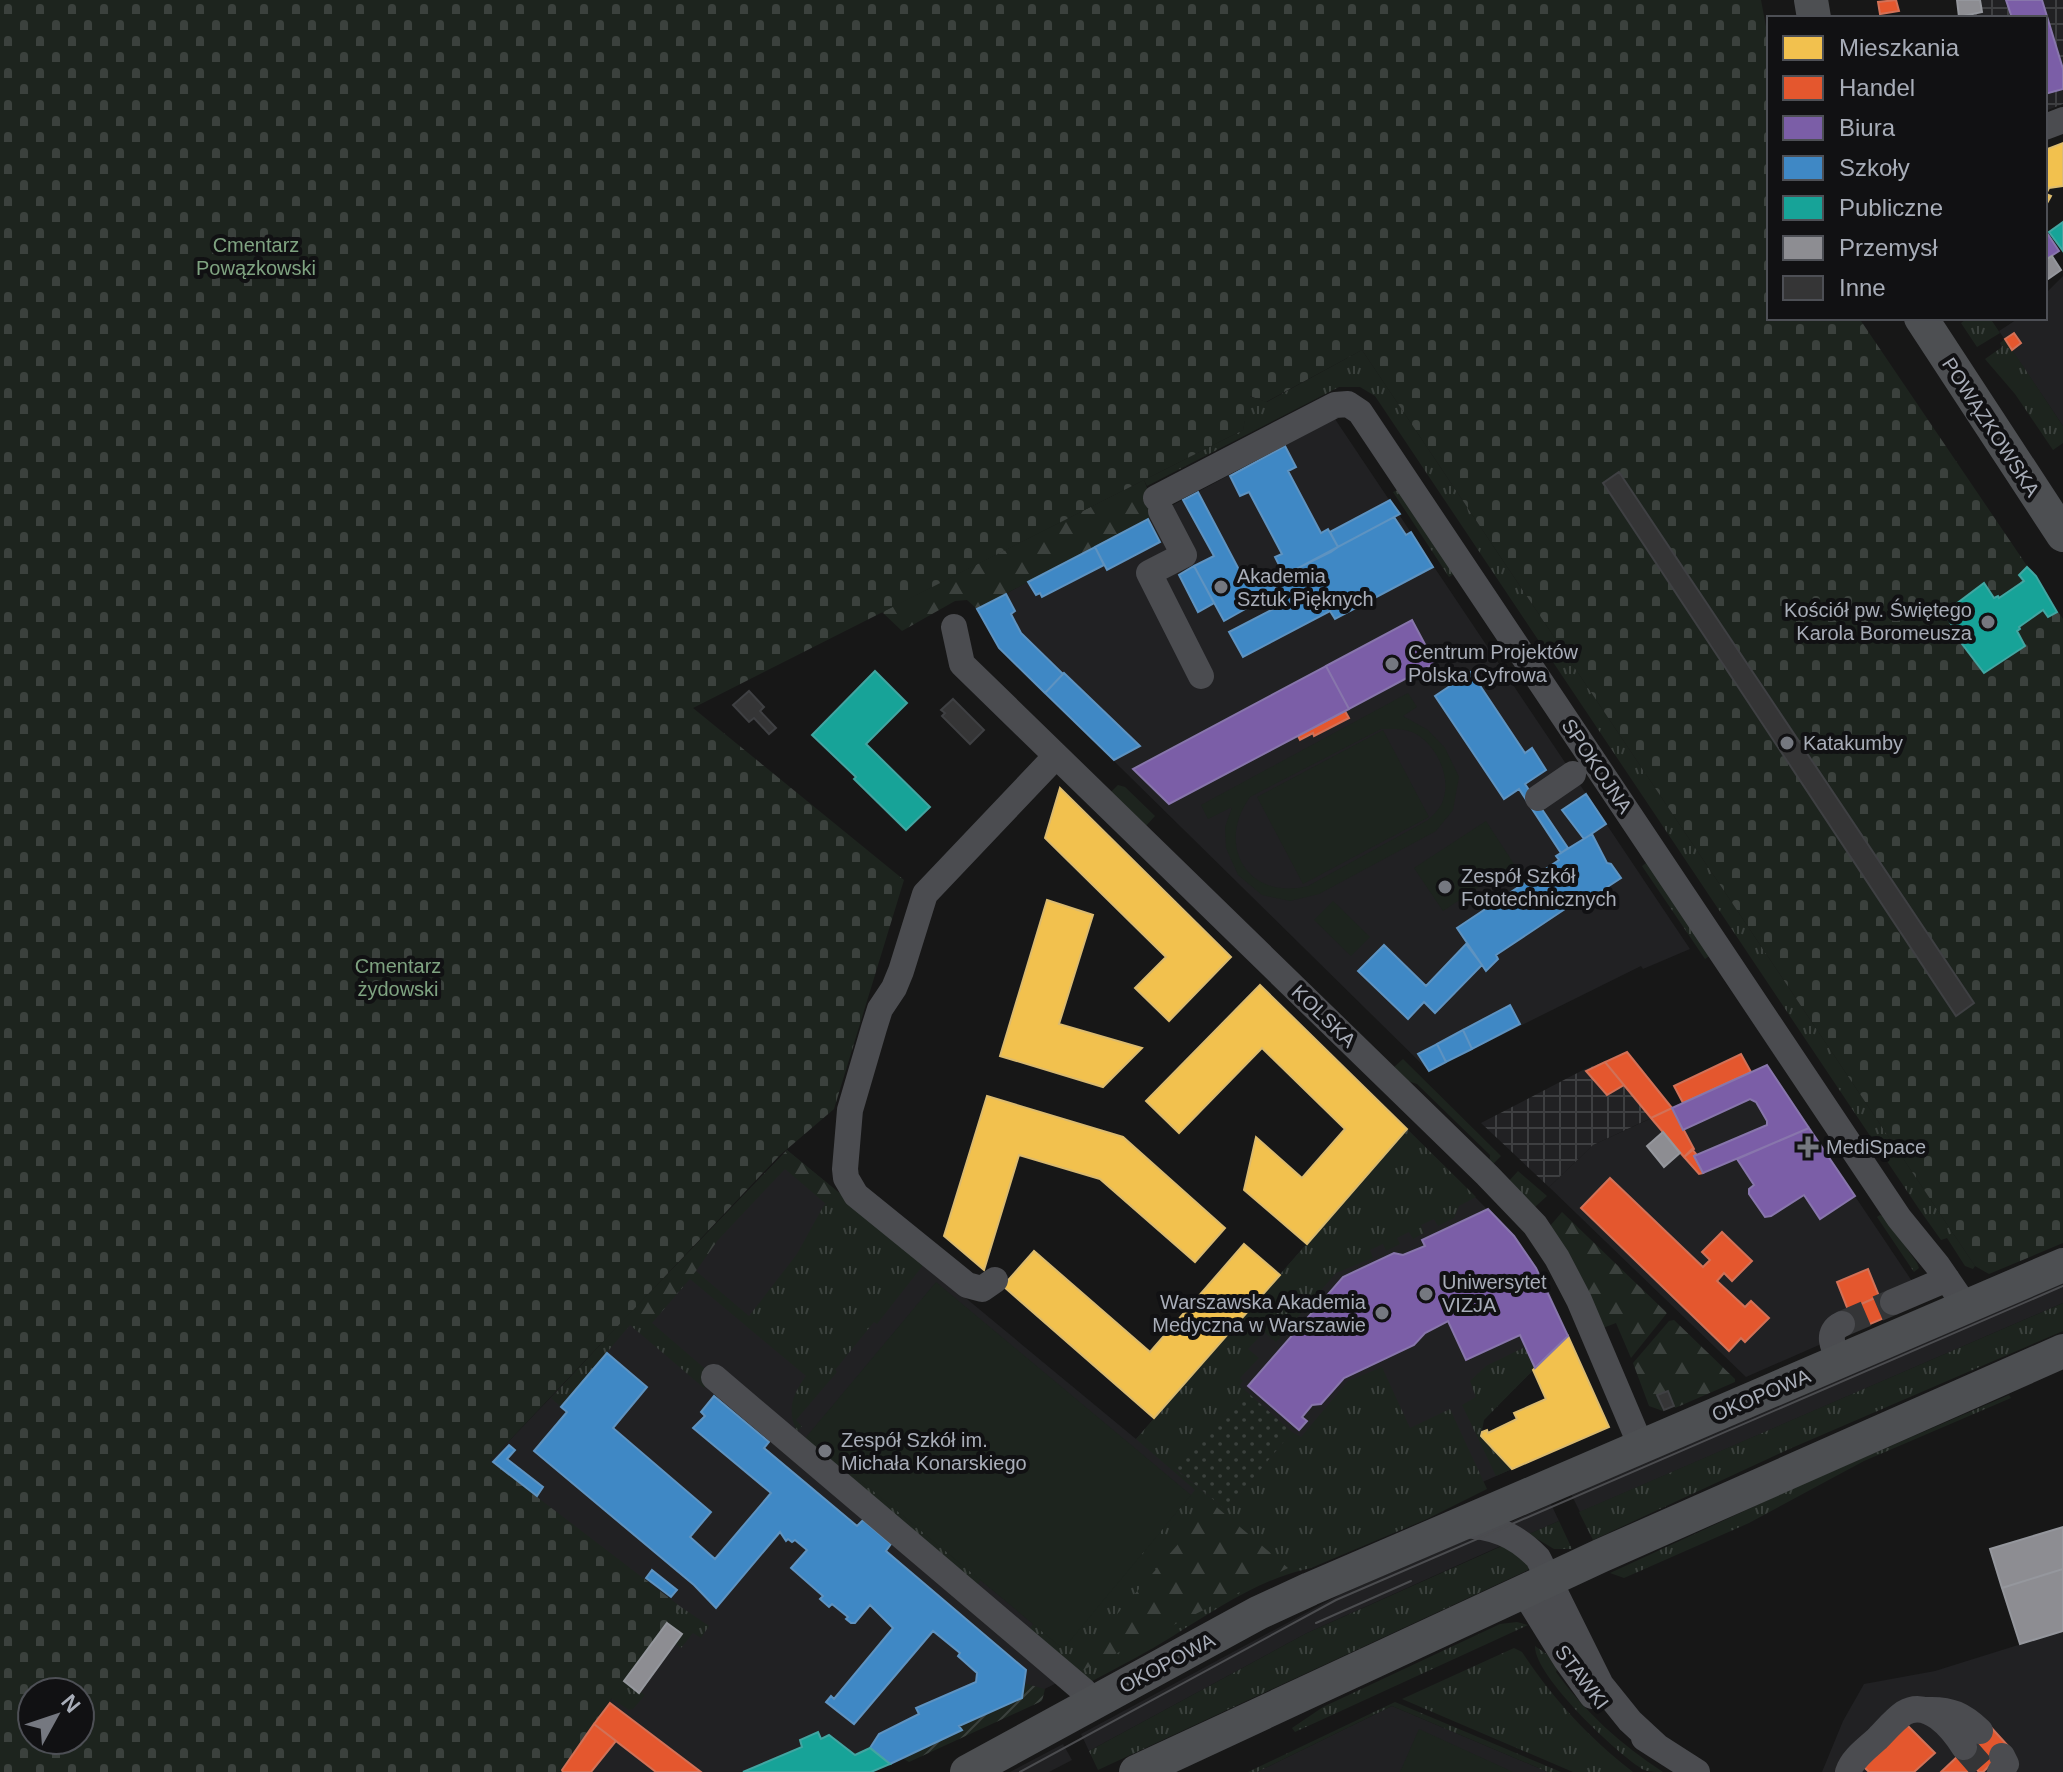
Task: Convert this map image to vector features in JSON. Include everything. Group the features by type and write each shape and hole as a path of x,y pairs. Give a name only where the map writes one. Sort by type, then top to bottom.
{"main road":[{"name":"POWĄZKOWSKA","path":"1922,320 2063,535"},
{"name":"OKOPOWA","path":"967,1772 1258,1613 2063,1265"},
{"path":"1136,1772 1902,1420 2063,1351"}],"street":[{"name":"SPOKOJNA","path":"1201,676 1149,573 1184,555 1158,504 1335,405 1348,404 1360,412 1899,1218 1966,1307"},
{"name":"KOLSKA","path":"954,627 962,664 1535,1225 1579,1300 1641,1446"},
{"path":"995,1280 982,1289 967,1285 856,1195 846,1178 845,1169 850,1110 880,1009 897,980 929,887 986,832 1056,756"},
{"path":"1538,798 1573,774"},
{"path":"1947,1279 1904,1297 1966,1307"},
{"path":"1840,1361 1832,1346 1831,1335 1842,1324"},
{"path":"714,1377 1084,1691 1091,1704"},
{"path":"1460,1525 1499,1530 1525,1545 1538,1558 1538,1586"},
{"name":"STAWKI","path":"1538,1586 1574,1634 1601,1685 1630,1721 1657,1746 1697,1772"},
{"path":"1848,1772 1862,1753 1905,1713 1916,1709 1927,1710 1948,1727 1972,1739"}],"shaded area":[{"path":"1957,0 2063,0 2063,104 2047,110 2047,16 1959,16"},
{"path":"2063,276 2063,426 1999,331 2016,320 2047,320 2047,292"},
{"path":"1335,419 1690,949 1643,969 1641,966 1429,1071 999,648 977,609"},
{"path":"1605,1062 1651,1118 1593,1145 1549,1187 1481,1123 1585,1069"},
{"path":"1767,1065 1924,1299 1746,1377 1549,1187 1593,1145"},
{"name":"Zespół Szkół im. Michała Konarskiego","path":"1407,1129 1514,1236 1549,1291 1568,1336 1483,1420 1481,1436 1512,1469 1288,1568 871,1772 563,1772 609,1702 680,1607 489,1462 787,1150 1136,1439"},
{"path":"2063,1282 2063,1303 1580,1512 1571,1494"},
{"path":"1551,1504 1559,1521 1527,1535 1508,1523"},
{"path":"1473,1537 1505,1544 1307,1633 1089,1751 1081,1734 1339,1595"},
{"path":"2063,1631 2063,1772 1822,1772 1843,1721 1864,1684 1935,1671"},
{"path":"1392,1706 1548,1772 1257,1772"},
{"path":"1063,1744 1072,1760 1049,1772 1010,1772"}],"green space":[{"path":"0,0 1761,0 1767,32 1767,320 1860,320 2063,619 2063,1243 1989,1274 1975,1266 1362,350 1266,402 1250,396 1243,430 693,708 904,880 834,1109 779,1156 490,1461 681,1607 562,1769 563,1772 0,1772"},
{"path":"1965,320 1991,320 2000,333 1977,347 1961,323"},
{"path":"2005,339 2063,426 2063,443 2053,450 2015,394 1985,359 2002,347 2000,343"},
{"path":"1362,350 1975,1266 1973,1269 1965,1266 1947,1238 1941,1240 1919,1209 1375,396 1360,387 1339,387 1147,486 1144,480 1243,430 1249,396 1267,402"},
{"path":"1144,480 1157,514 977,609 967,600 955,601 902,631 882,612"},
{"path":"1398,490 1454,574 1449,577 1393,492"},
{"path":"1408,693 1417,707 1403,716 1428,730 1445,748 1459,777 1453,810 1436,831 1319,894 1290,901 1262,895 1238,875 1226,848 1225,827 1232,807 1208,819 1201,805","holes":["1381,729 1412,732 1428,743 1440,761 1445,781 1443,800 1437,811 1428,820 1308,886 1287,888 1269,885 1254,877 1243,866 1237,851 1236,834 1240,816 1250,797"]},
{"path":"1383,730 1429,817 1303,884 1257,797"},
{"path":"1118,785 1125,787 1155,816 1144,828 1110,793"},
{"path":"1486,821 1514,864 1443,911 1414,868"},
{"path":"1649,861 1711,955 1705,959 1642,866"},
{"path":"1333,901 1370,937 1351,956 1314,920"},
{"path":"1403,1059 1501,1156 1489,1168 1490,1155 1417,1084 1399,1078 1393,1068"},
{"path":"1407,1129 1476,1197 1459,1206 1454,1218 1438,1226 1434,1219 1421,1225 1424,1233 1413,1239 1409,1232 1397,1238 1400,1244 1386,1251 1383,1244 1370,1250 1373,1258 1336,1273 1276,1342 1264,1332 1248,1349 1259,1358 1240,1378 1243,1381 1240,1385 1246,1391 1175,1469 1226,1510 1292,1432 1301,1437 1348,1381 1382,1367 1410,1428 1450,1409 1487,1489 1427,1519 1311,1568 1256,1587 1087,1684 1072,1666 1029,1630 1033,1624 1063,1648 1195,1490 1136,1439"},
{"path":"787,1150 842,1195 826,1204 785,1169 718,1240 655,1319 625,1318"},
{"path":"1518,1171 1547,1196 1535,1207 1509,1181"},
{"path":"842,1195 924,1264 796,1420 802,1426 797,1431 792,1402 806,1376 690,1279 652,1323 710,1373 704,1388 630,1325 561,1407 551,1398 625,1318 655,1318 696,1271 749,1316 797,1254 824,1205"},
{"path":"1562,1212 1667,1313 1631,1358 1616,1323 1600,1329 1550,1226"},
{"path":"1877,1217 1885,1217 1917,1263 1919,1268 1914,1272"},
{"path":"936,1282 1191,1495 1063,1649 807,1436"},
{"path":"2063,1303 2063,1331 1787,1450 1593,1540 1579,1512"},
{"path":"1674,1320 1735,1382 1675,1408 1667,1391 1658,1395 1663,1411 1649,1406 1633,1363 1669,1321"},
{"path":"1525,1347 1535,1368 1484,1420 1481,1435 1512,1469 1496,1476 1462,1405 1476,1397 1470,1381 1486,1366"},
{"path":"1246,1391 1292,1432 1226,1510 1175,1468"},
{"path":"2009,1395 2011,1398 1864,1461 1749,1523 1624,1578 1610,1573 1805,1483"},
{"path":"807,1436 981,1580 975,1588 803,1440"},
{"path":"1213,1504 1288,1568 1079,1672 1072,1666"},
{"path":"1559,1521 1572,1549 1554,1549 1529,1534"},
{"path":"1502,1546 1521,1556 1528,1570 1098,1770 1089,1751 1307,1633"},
{"path":"681,1607 709,1626 701,1638 693,1633 681,1648 675,1643 681,1633 667,1623"},
{"path":"1517,1622 1528,1625 1295,1732 1292,1728 1323,1707 1500,1624"},
{"path":"1535,1646 1555,1660 1558,1667 1556,1672 1592,1714 1618,1739 1663,1772 1644,1770 1598,1733 1548,1676 1538,1659"},
{"path":"1514,1648 1522,1652 1572,1716 1633,1772 1573,1772 1402,1699"},
{"path":"624,1681 645,1695 629,1710 611,1698"},
{"path":"1023,1683 1045,1689 1042,1701 909,1762 902,1758 961,1731 959,1726 1022,1698"},
{"path":"1395,1702 1561,1772 1548,1772 1392,1706 1257,1772 1248,1772"},
{"path":"1419,1729 1513,1772 1400,1772"}],"building: Mieszkania":[{"path":"2063,143 2063,186 2049,188 2047,192 2047,149"},
{"path":"1060,788 1231,957 1169,1021 1135,988 1166,957 1045,838"},
{"path":"1047,900 1093,915 1059,1024 1142,1048 1103,1087 1000,1056"},
{"path":"1260,985 1407,1129 1307,1244 1244,1190 1256,1137 1302,1178 1345,1129 1262,1048 1179,1133 1146,1101"},
{"path":"987,1096 1123,1137 1225,1228 1195,1262 1100,1179 1019,1155 984,1270 944,1236"},
{"path":"1244,1244 1280,1275 1154,1418 1003,1286 1034,1251 1150,1352"},
{"path":"1568,1336 1609,1427 1512,1469 1481,1436 1482,1432 1487,1430 1488,1433 1517,1419 1514,1413 1546,1399 1533,1370"}],"building: Handel":[{"path":"1896,0 1899,11 1880,14 1878,2"},
{"path":"2014,333 2021,343 2012,350 2005,339"},
{"path":"1345,711 1349,718 1300,740 1298,736"},
{"path":"1627,1052 1672,1108 1651,1118 1605,1062"},
{"path":"1741,1054 1751,1072 1683,1103 1674,1086"},
{"path":"1605,1062 1624,1085 1607,1095 1586,1071"},
{"path":"1672,1108 1694,1149 1684,1157 1651,1118"},
{"path":"1692,1149 1703,1173 1699,1174 1684,1157"},
{"path":"1610,1178 1703,1267 1710,1260 1702,1252 1722,1232 1752,1261 1732,1281 1724,1273 1717,1281 1745,1307 1751,1301 1769,1318 1745,1342 1741,1338 1729,1351 1581,1208"},
{"path":"1868,1269 1879,1296 1848,1310 1837,1282"},
{"path":"1889,1292 1898,1312 1847,1334 1838,1314"},
{"path":"610,1703 701,1772 656,1772 594,1724"},
{"path":"594,1724 616,1741 591,1772 563,1772 562,1770"},
{"path":"1988,1724 2009,1747 1983,1772 1979,1772 1961,1752"},
{"path":"1907,1725 1935,1753 1914,1772 1869,1772 1864,1767"},
{"path":"1959,1755 1974,1772 1941,1772"}],"building: Biura":[{"path":"2006,0 2042,0 2047,16 2011,16"},
{"path":"2047,16 2063,69 2063,89 2047,93"},
{"path":"2047,233 2059,251 2047,259"},
{"path":"1412,620 1435,663 1349,709 1326,666"},
{"path":"1326,666 1349,709 1169,804 1133,769"},
{"path":"1767,1065 1809,1128 1703,1173 1694,1156 1767,1125 1767,1121 1756,1102 1750,1099 1683,1130 1672,1108"},
{"path":"1809,1128 1855,1196 1820,1219 1804,1195 1765,1217 1749,1194 1749,1189 1754,1185 1737,1159"},
{"path":"1488,1209 1514,1236 1536,1268 1568,1336 1535,1368 1520,1335 1466,1360 1448,1321 1425,1333 1414,1345 1344,1378 1321,1404 1312,1405 1302,1417 1307,1421 1299,1430 1248,1386 1343,1277 1394,1253 1403,1255 1425,1246 1422,1240"}],"building: Szkoły":[{"path":"1285,446 1296,467 1288,471 1321,533 1328,529 1338,547 1284,575 1275,557 1282,554 1249,492 1240,496 1230,476"},
{"path":"1198,492 1245,581 1265,570 1277,591 1224,621 1194,566 1214,556 1183,500"},
{"path":"1390,500 1400,514 1338,547 1330,532"},
{"path":"1394,517 1406,535 1411,532 1433,567 1335,619 1330,611 1243,657 1229,632 1283,604 1272,582"},
{"path":"1148,519 1160,542 1107,570 1095,547"},
{"path":"1095,547 1104,565 1042,597 1040,593 1036,595 1028,582"},
{"path":"1194,566 1214,603 1198,612 1179,575"},
{"path":"1006,594 1015,611 1011,614 1021,633 1063,674 1045,693 999,648 977,609"},
{"path":"1471,672 1525,753 1532,748 1546,770 1525,784 1568,848 1561,853 1519,789 1504,799 1435,696"},
{"path":"1064,673 1140,746 1114,760 1045,693"},
{"path":"1586,794 1606,824 1584,839 1562,810"},
{"path":"1592,834 1607,863 1621,878 1583,903 1580,899 1496,955 1498,959 1486,971 1457,928 1559,860 1556,856"},
{"path":"1466,944 1482,965 1435,1013 1424,1002 1408,1019 1358,971 1384,945 1426,986"},
{"path":"1510,1005 1520,1024 1472,1049 1463,1030"},
{"path":"1463,1030 1472,1049 1446,1062 1437,1044"},
{"path":"1437,1044 1446,1062 1429,1071 1418,1054"},
{"path":"607,1353 647,1387 613,1428 711,1512 690,1537 715,1559 771,1493 693,1428 705,1416 701,1412 714,1396 769,1442 764,1448 857,1526 863,1520 891,1544 886,1551 1026,1670 1022,1698 959,1726 962,1730 890,1764 870,1748 879,1734 919,1714 916,1708 976,1682 977,1673 958,1656 960,1653 933,1631 854,1724 826,1702 831,1696 834,1699 893,1628 870,1605 855,1623 851,1623 832,1604 829,1607 820,1599 823,1596 791,1568 807,1550 795,1540 786,1541 780,1532 716,1608 694,1585 534,1451 567,1412 561,1407"},
{"path":"509,1445 515,1450 507,1459 543,1487 537,1496 493,1462"},
{"path":"652,1570 677,1590 671,1597 646,1578"}],"building: Publiczne":[{"path":"2063,222 2063,251 2049,232"},
{"name":"Kościół pw. Świętego Karola Boromeusza","path":"2027,567 2036,576 2057,612 2048,617 2043,610 2019,627 2017,631 2025,646 1984,673 1953,632 1955,630 1944,613 1984,583 1994,598 1999,598 2024,581 2019,575"},
{"path":"875,671 907,703 866,744 930,807 906,830 812,735"},
{"path":"818,1732 821,1739 829,1735 855,1755 870,1748 890,1764 871,1772 743,1772 802,1747 800,1740"}],"building: Przemysł":[{"path":"1957,0 1980,0 1982,12 1959,16"},
{"path":"2052,256 2061,270 2047,280 2047,259"},
{"path":"1663,1132 1680,1153 1664,1167 1647,1146"},
{"path":"2063,1527 2063,1569 2002,1588 1990,1549"},
{"path":"2063,1569 2063,1631 2020,1644 2002,1588"},
{"path":"667,1623 682,1634 639,1693 624,1681"}],"building: Inne":[{"name":"Katakumby","path":"1619,472 1974,1003 1956,1016 1603,483"},
{"path":"749,691 764,707 760,711 776,728 769,734 754,718 749,722 733,705"},
{"path":"953,699 984,730 970,744 942,716 945,713 941,710"},
{"path":"1668,1391 1674,1406 1664,1410 1657,1395"}],"tunnel":[{"path":"1842,1324 1893,1302"},
{"path":"1964,1747 1985,1771"}],"tram line":[{"path":"1020,1772 1336,1600 2063,1286"},
{"path":"1316,1623 1411,1581"}],"place":[{"name":"Akademia Sztuk Pięknych","path":"1221,587"},
{"name":"Kościół pw. Świętego Karola Boromeusza","path":"1988,622"},
{"name":"Centrum Projektów Polska Cyfrowa","path":"1392,664"},
{"name":"Katakumby","path":"1787,743"},
{"name":"Zespół Szkół Fototechnicznych","path":"1445,887"},
{"name":"MediSpace","path":"1808,1147"},
{"name":"Uniwersytet VIZJA","path":"1426,1294"},
{"name":"Warszawska Akademia Medyczna w Warszawie","path":"1382,1313"},
{"name":"Zespół Szkół im. Michała Konarskiego","path":"825,1451"}],"park label":[{"name":"Cmentarz Powązkowski","path":"256,256"},
{"name":"Cmentarz żydowski","path":"398,978"}]}
